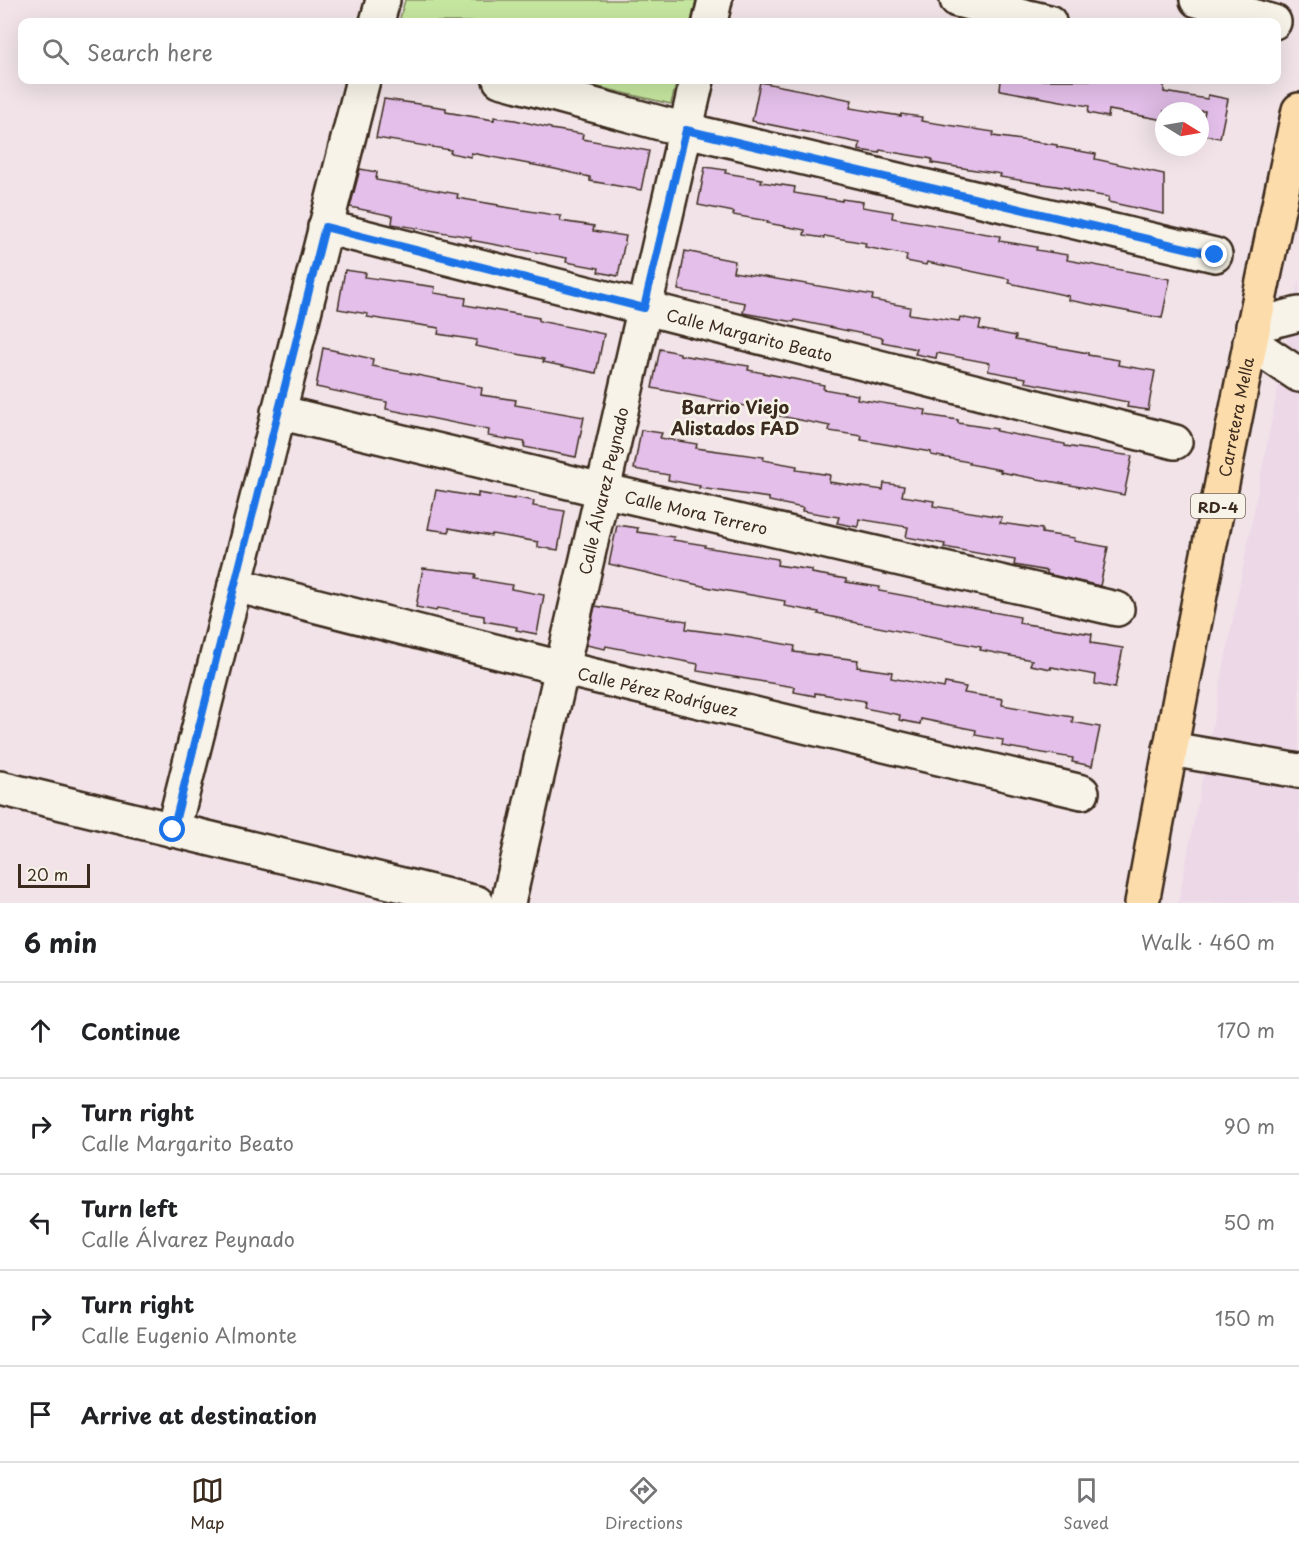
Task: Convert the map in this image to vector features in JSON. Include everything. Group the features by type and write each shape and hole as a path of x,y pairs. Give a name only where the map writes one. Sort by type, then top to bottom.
{"main road":[{"name":"Carretera Mella","path":"1142,903 1252,334 1299,110"}],"street":[{"path":"378,18 383,0"},
{"path":"711,18 714,0"},
{"path":"957,0 1032,18"},
{"path":"1207,1 1260,18"},
{"path":"1281,25 1299,30"},
{"path":"173,830 362,84"},
{"path":"515,84 686,130 1215,255"},
{"name":"Calle Álvarez Peynado","path":"508,903 696,84"},
{"name":"Calle Margarito Beato","path":"325,227 1175,442"},
{"path":"1299,314 1252,334 1299,375"},
{"name":"Calle Mora Terrero","path":"278,412 602,490 1118,609"},
{"name":"Calle Pérez Rodríguez","path":"235,585 561,668 1082,792"},
{"path":"1170,749 1299,771"},
{"path":"0,788 477,903"}],"shaded area":[{"path":"1299,278 1299,903 1178,903"}],"green space":[{"path":"405,0 696,0 692,18 400,18"},
{"path":"585,84 676,84 671,104"}],"building":[{"path":"760,84 770,84 852,100 850,108 922,117 921,121 994,132 993,136 1057,145 1057,147 1096,154 1095,159 1164,174 1164,214 1108,202 1109,197 1000,177 1001,174 932,163 932,159 880,150 879,153 859,150 860,143 752,121"},
{"path":"1001,84 1164,84 1164,92 1207,99 1208,95 1228,99 1220,138 1209,136 1209,102 1155,102 1155,118 1109,110 1108,117 1088,113 1089,106 1000,90"},
{"path":"384,99 446,108 446,112 494,120 494,117 515,120 583,134 582,139 649,151 641,190 590,181 590,177 555,169 471,153 471,157 450,153 451,150 376,138"},
{"path":"705,167 762,179 761,182 795,187 794,193 863,202 862,207 893,212 892,218 1000,236 999,241 1068,255 1067,260 1170,279 1162,318 1068,300 1069,296 1009,283 1009,279 927,262 926,265 906,261 907,255 865,247 866,243 804,235 805,230 767,223 768,221 733,215 734,212 698,205"},
{"path":"360,169 377,172 376,180 458,194 457,198 498,206 561,216 560,221 594,226 593,231 626,236 618,276 598,272 599,268 566,262 567,258 470,240 471,237 392,224 393,216 350,207"},
{"path":"685,251 735,261 733,272 873,295 872,300 910,307 909,314 959,321 960,317 981,321 979,329 1016,336 1015,340 1088,353 1088,355 1119,360 1118,365 1155,371 1148,410 1127,407 1128,402 1025,382 1026,378 988,371 990,363 937,353 936,358 915,354 917,349 882,342 883,338 795,320 794,322 743,313 745,303 678,290"},
{"path":"345,270 366,273 365,277 435,287 434,293 466,298 465,305 539,318 539,321 604,334 596,373 543,362 544,359 475,346 477,340 438,334 439,328 367,317 368,314 338,309"},
{"path":"323,348 373,359 372,366 482,388 481,395 516,400 515,405 584,417 576,457 524,447 525,442 488,436 489,430 386,409 387,402 316,387"},
{"path":"660,349 680,353 680,355 749,366 748,370 824,385 823,389 858,395 857,399 926,410 925,415 958,420 958,423 997,429 996,431 1065,444 1065,446 1132,456 1124,495 1000,472 1001,470 969,464 969,462 931,455 931,452 861,440 862,436 829,431 830,426 760,412 761,409 652,388"},
{"path":"641,430 662,433 660,438 697,444 696,448 764,457 763,460 797,466 796,470 830,475 829,482 883,490 884,483 904,486 902,496 934,501 933,506 1002,517 1000,523 1042,529 1042,533 1075,538 1074,541 1108,547 1100,586 1047,574 1047,571 1014,565 1015,560 944,547 945,544 906,537 908,527 859,519 858,527 837,523 839,517 802,511 803,508 769,501 769,498 699,488 700,486 668,480 669,475 634,469"},
{"path":"436,490 478,497 478,493 514,499 514,497 534,501 533,506 565,511 558,550 538,547 538,542 492,534 491,536 449,528 449,532 428,529"},
{"path":"617,525 638,528 637,532 674,537 673,540 705,545 704,547 778,559 777,565 812,570 812,573 846,579 846,582 880,587 879,591 1020,617 1019,623 1092,634 1091,643 1123,648 1115,688 1095,684 1096,675 1030,665 1032,660 980,650 981,647 852,622 818,614 819,612 784,606 785,601 711,588 609,564"},
{"path":"423,568 476,574 475,579 512,585 511,589 544,595 537,634 516,630 517,627 484,621 484,616 416,607"},
{"path":"595,606 687,621 686,629 795,646 794,652 858,660 857,667 892,672 891,678 944,688 945,683 966,687 964,693 1003,699 1002,705 1073,717 1072,722 1100,727 1092,766 1072,762 1073,758 1002,746 1003,740 975,735 976,730 921,719 920,724 899,720 900,715 864,708 865,701 794,692 795,687 697,671 698,664 606,646 605,649 586,645"}],"district":[{"name":"Barrio Viejo Alistados FAD","path":"735,416"}],"route":[{"path":"173,830 325,227 644,308 686,130 1215,255"}]}
